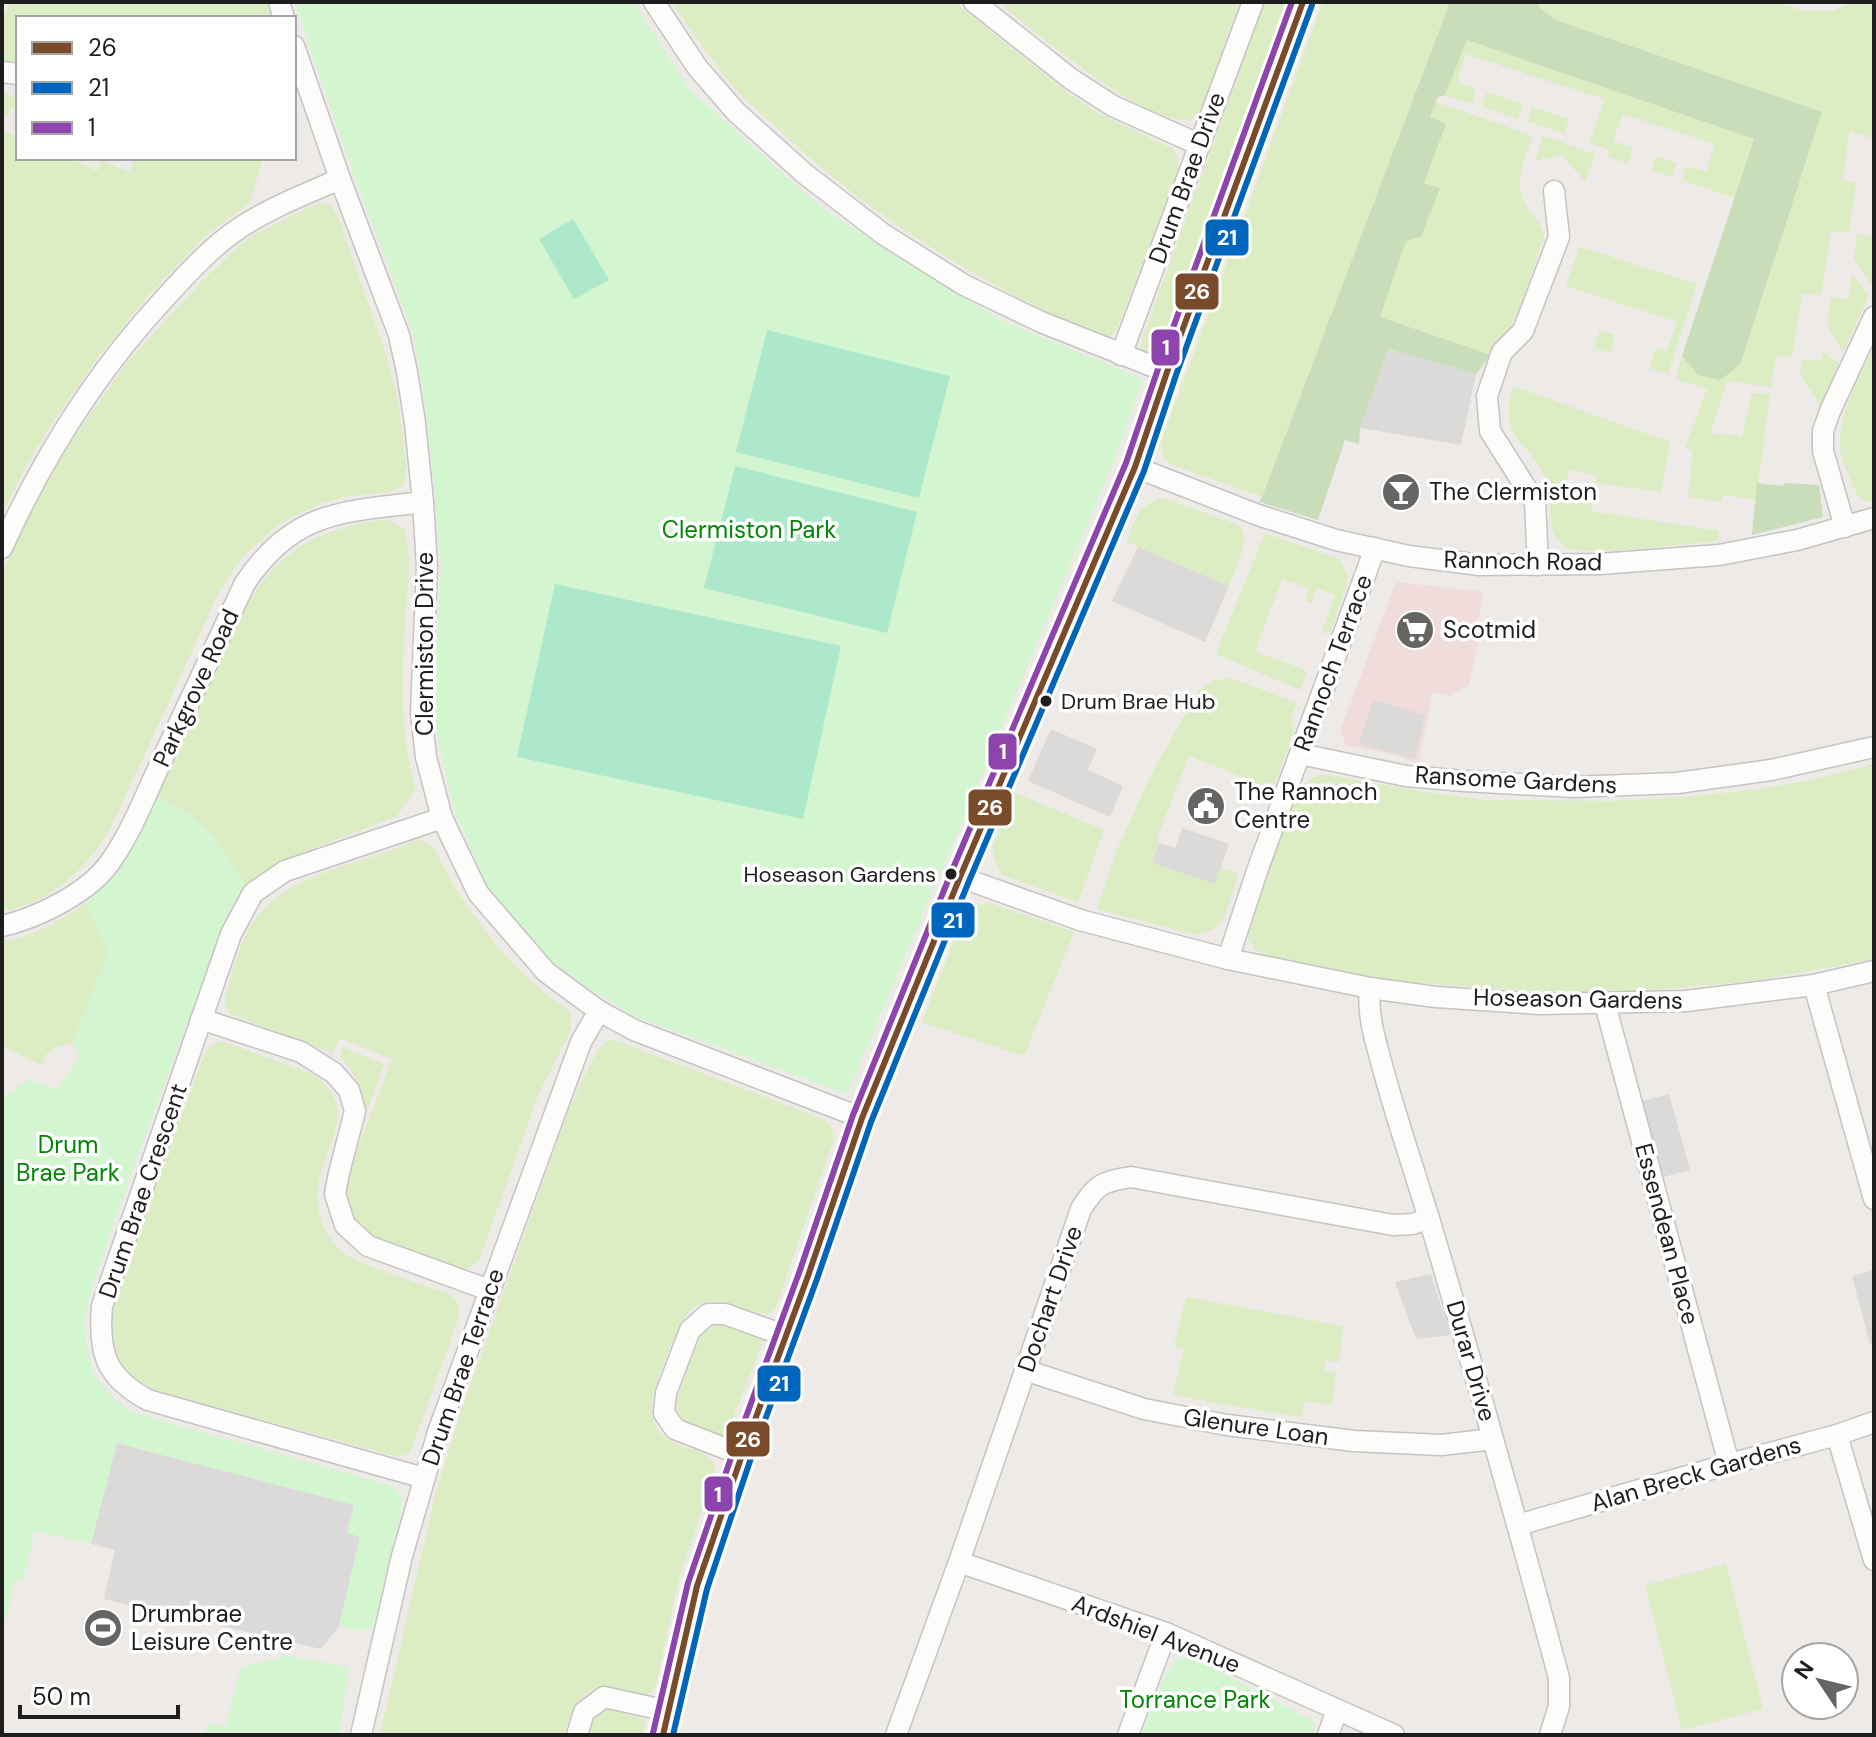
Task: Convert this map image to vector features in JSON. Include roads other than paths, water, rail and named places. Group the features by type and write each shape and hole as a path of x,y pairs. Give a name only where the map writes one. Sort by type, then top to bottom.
{"street":[{"path":"654,2 697,67 736,112 805,174 883,234 964,285 1041,322 1167,372"},
{"path":"974,2 1071,79 1113,106 1200,145"},
{"name":"Drum Brae Drive","path":"1121,355 1253,2"},
{"name":"Drum Brae Drive","path":"577,1735 584,1712 604,1697 666,1723 697,1586 862,1118 960,877 1135,467 1303,2"},
{"name":"Clermiston Drive","path":"296,52 399,335 415,423 423,502 427,566 421,713 426,757 442,818 478,893 546,972 599,1011 634,1030 862,1118"},
{"path":"2,548 40,470 63,432 122,347 155,308 194,266 231,234 266,212 340,179"},
{"path":"1538,565 1535,502 1490,431 1487,396 1502,352 1523,331 1559,237 1554,191"},
{"path":"1845,527 1823,451 1823,431 1874,317"},
{"name":"Rannoch Road","path":"1135,467 1293,527 1336,540 1409,556 1480,565 1642,562 1719,555 1797,540 1874,518"},
{"name":"Parkgrove Road","path":"2,926 44,911 78,892 111,861 133,822 245,583 273,548 302,528 335,514 423,502"},
{"name":"Rannoch Terrace","path":"1228,959 1375,548"},
{"name":"Ransome Gardens","path":"1300,754 1406,776 1573,787 1677,783 1755,773 1874,747"},
{"name":"Drum Brae Crescent","path":"424,1478 148,1400 131,1390 111,1370 100,1329 102,1306 201,1019 231,934 253,893 285,871 442,818"},
{"name":"Hoseason Gardens","path":"960,877 1080,920 1228,959 1370,988 1436,997 1540,1004 1686,1001 1814,985 1874,971"},
{"path":"1814,985 1874,1199"},
{"name":"Durar Drive","path":"1370,988 1370,1018 1391,1101 1429,1218 1559,1678 1559,1706 1550,1735"},
{"name":"Essendean Place","path":"1605,1004 1729,1464"},
{"name":"Drum Brae Terrace","path":"361,1735 402,1556 438,1432 581,1042 599,1011"},
{"path":"201,1019 301,1052 334,1073 349,1090 355,1111 335,1194 345,1225 368,1246 489,1290"},
{"name":"Dochart Drive","path":"896,1735 1081,1209 1094,1188 1131,1177 1393,1225 1413,1224 1429,1218"},
{"path":"742,1455 675,1429 664,1413 666,1393 690,1330 708,1314 725,1314 786,1336"},
{"name":"Glenure Loan","path":"1025,1370 1144,1409 1227,1425 1354,1441 1441,1445 1493,1439"},
{"name":"Alan Breck Gardens","path":"1518,1525 1874,1422"},
{"path":"1837,1435 1874,1560"},
{"name":"Ardshiel Avenue","path":"959,1562 1166,1633 1394,1735"},
{"path":"1128,1735 1166,1633"},
{"path":"1328,1735 1337,1710"}],"place":[{"name":"The Clermiston","path":"1401,492"},
{"name":"Scotmid","path":"1415,630"},
{"name":"Drum Brae Hub","path":"1046,701"},
{"name":"The Rannoch Centre","path":"1206,806"},
{"name":"Hoseason Gardens","path":"951,874"},
{"name":"Drumbrae Leisure Centre","path":"103,1628"}],"park label":[{"name":"Clermiston Park","path":"749,530"},
{"name":"Drum Brae Park","path":"68,1159"},
{"name":"Torrance Park","path":"1195,1700"}]}
